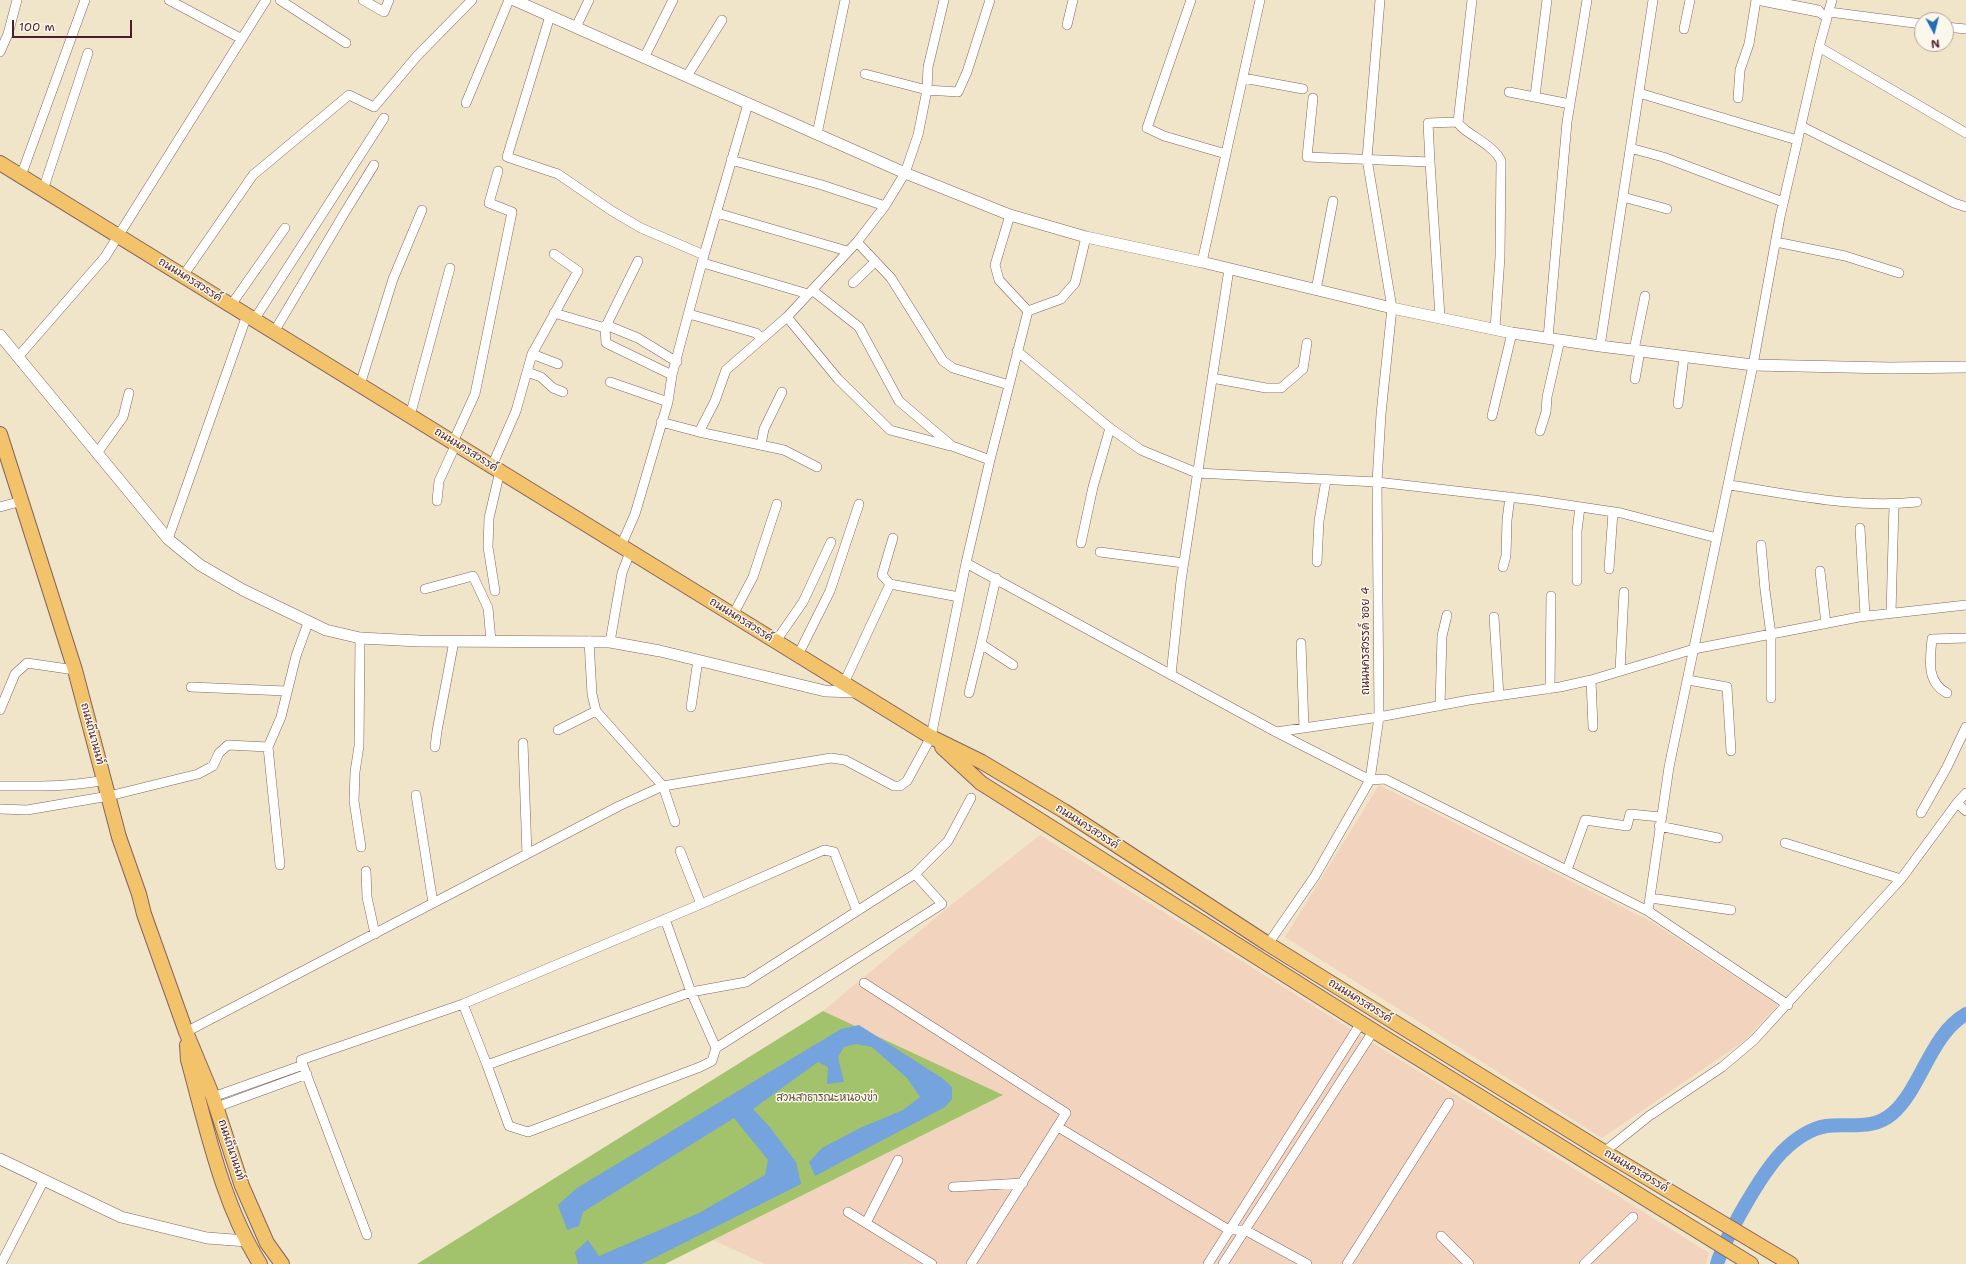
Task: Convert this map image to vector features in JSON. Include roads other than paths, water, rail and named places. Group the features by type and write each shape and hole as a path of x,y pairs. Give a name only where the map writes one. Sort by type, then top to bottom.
{"main road":[{"name":"ถนนนครสวรรค์","path":"0,163 931,737 982,762 1064,811 1268,944 1604,1152 1791,1264"},
{"name":"ถนนถีนานนท์","path":"0,434 75,670 119,837 139,894 144,914 186,1032 215,1102 242,1186 267,1243 282,1264"},
{"name":"ถนนนครสวรรค์","path":"931,737 972,777 1362,1023 1751,1264"},
{"path":"972,777 982,762"},
{"name":"ถนนถีนานนท์","path":"186,1032 188,1060 236,1222 260,1264"},
{"path":"1539,1132 1548,1117"},
{"path":"207,1128 222,1123"}],"street":[{"path":"0,52 8,34 17,0"},
{"path":"21,176 85,0"},
{"path":"169,0 242,39"},
{"path":"18,357 105,256 119,237 266,0"},
{"path":"280,0 346,43"},
{"path":"363,0 384,12 389,0"},
{"path":"183,276 253,175 350,95 374,107 417,56 472,0"},
{"path":"466,103 509,0"},
{"path":"514,0 905,173 1010,215 1086,237 1202,262 1392,308 1512,333 1637,351 1753,365 1890,368 1966,367"},
{"path":"576,27 589,0"},
{"path":"644,58 674,0"},
{"path":"817,134 845,0"},
{"path":"699,432 715,401 726,370 787,317 857,242 885,206 905,173 918,135 927,90 928,67 944,0"},
{"path":"865,74 927,90 958,92 967,72 990,0"},
{"path":"1067,25 1073,0"},
{"path":"1191,0 1147,128 1164,136 1226,154"},
{"path":"1202,262 1260,0"},
{"name":"ถนนนครสวรรค์ ซอย 4","path":"1268,944 1315,876 1370,780 1379,718 1377,482 1381,414 1392,308 1367,159 1380,0"},
{"path":"1472,0 1458,122 1462,128 1474,135 1493,151 1501,161 1500,275 1495,329"},
{"path":"1535,96 1547,0"},
{"path":"1548,338 1561,180 1570,104 1587,0"},
{"path":"1600,346 1653,0"},
{"path":"1684,29 1690,0"},
{"path":"1738,98 1740,70 1749,44 1756,0"},
{"path":"1762,0 1825,14 1914,23"},
{"path":"1648,910 1651,898 1660,817 1669,767 1729,485 1783,202 1819,47 1825,14 1832,0"},
{"path":"550,16 506,157 558,174 612,211 641,228 704,259 810,292 859,327 898,401 952,446"},
{"path":"687,76 722,20"},
{"path":"1954,28 1966,29"},
{"path":"1819,47 1966,133"},
{"path":"43,190 88,53"},
{"path":"1243,78 1303,89"},
{"path":"1509,92 1570,104"},
{"path":"1638,93 1797,140"},
{"path":"1313,98 1307,157 1430,162"},
{"path":"610,642 626,549 661,422 668,402 672,375 690,314 731,160 748,104"},
{"path":"168,539 250,317 384,118"},
{"path":"1440,317 1428,122 1458,122"},
{"path":"1801,126 1926,189 1966,207"},
{"path":"1630,148 1662,158 1783,202"},
{"path":"731,160 822,185 885,206"},
{"path":"274,332 344,212 374,165"},
{"path":"437,501 440,481 475,394 512,212 489,202 498,171"},
{"path":"1623,197 1667,209"},
{"path":"1316,290 1333,201"},
{"path":"360,385 393,279 422,210"},
{"path":"717,213 848,251"},
{"path":"1010,215 995,265 1000,280 1028,311"},
{"path":"231,305 285,228"},
{"path":"1028,311 1061,298 1075,283 1086,237"},
{"path":"857,242 891,278 942,361 953,368 1009,385"},
{"path":"1776,242 1845,256 1899,274"},
{"path":"495,591 488,547 489,518 496,469 516,411 532,354 578,271 554,254"},
{"path":"638,261 606,326 606,343 672,375"},
{"path":"853,283 875,262"},
{"path":"410,416 450,268"},
{"path":"1171,675 1184,563 1228,269"},
{"path":"1635,379 1637,351 1646,296"},
{"path":"186,1032 620,806 663,786 831,758 845,760 894,786 900,786 906,782 931,737 966,563 990,460 1028,311"},
{"path":"554,313 606,326 638,338 676,362"},
{"path":"690,314 756,333 762,339"},
{"path":"787,317 838,379 890,430 952,446 990,460"},
{"path":"1492,416 1512,333"},
{"path":"0,335 168,539 200,565 243,590 308,623 326,630 360,638 419,641 610,642 698,660 825,691 858,692"},
{"path":"1540,431 1546,412 1547,398 1560,340"},
{"path":"1212,378 1266,388 1281,388 1304,369 1307,343"},
{"path":"1017,351 1110,428 1141,450 1197,474 1377,482 1510,497 1613,512 1717,538"},
{"path":"532,354 558,364"},
{"path":"1678,404 1684,357"},
{"path":"527,372 541,377 553,388 563,392"},
{"path":"610,382 668,402"},
{"path":"761,445 764,429 782,392"},
{"path":"97,453 123,417 129,393"},
{"path":"661,422 699,432 784,450 816,467"},
{"path":"1081,543 1093,487 1110,428"},
{"path":"1317,562 1319,521 1326,480"},
{"path":"1729,485 1833,501 1894,505 1917,502"},
{"path":"1503,567 1506,556 1507,520 1510,497"},
{"path":"0,507 22,501"},
{"path":"733,615 753,578 777,504"},
{"path":"798,655 830,591 859,504"},
{"path":"1891,613 1894,505"},
{"path":"1577,581 1577,531 1580,507"},
{"path":"1609,568 1613,512"},
{"path":"1860,528 1865,616"},
{"path":"893,538 882,575 890,584 959,597"},
{"path":"776,641 803,602 831,542"},
{"path":"1761,545 1771,635 1771,698"},
{"path":"1100,552 1184,563"},
{"path":"966,563 1276,732 1370,780 1385,779 1648,910 1788,1005"},
{"path":"1820,571 1826,624"},
{"path":"425,588 474,576 488,608 491,641"},
{"path":"969,693 996,578"},
{"path":"844,683 890,584"},
{"path":"1620,671 1624,592"},
{"path":"1550,689 1551,596"},
{"path":"1276,732 1379,718 1469,700 1550,689 1591,680 1694,649 1865,616 1966,604"},
{"path":"1440,706 1442,636 1447,615"},
{"path":"1494,617 1499,696"},
{"path":"280,865 268,747 281,717 286,691 308,623"},
{"path":"360,638 359,746 355,772 354,801 361,847"},
{"path":"1947,693 1939,688 1932,673 1932,639 1966,638"},
{"path":"435,747 454,641"},
{"path":"589,641 592,694 596,711 663,786 675,822"},
{"path":"1301,643 1304,728"},
{"path":"981,644 1014,665"},
{"path":"691,707 698,660"},
{"path":"0,710 15,674 27,663 75,670"},
{"path":"1591,680 1593,727"},
{"path":"1688,680 1727,687 1731,751"},
{"path":"191,687 286,691"},
{"path":"558,730 596,711"},
{"path":"1920,813 1947,767 1966,727"},
{"path":"523,743 527,854"},
{"path":"0,809 27,810 109,796 198,774 213,766 219,753 228,745 268,747"},
{"path":"0,786 59,785 104,780"},
{"path":"1604,1152 1660,1108 1722,1067 1754,1040 1788,1005 1901,880 1956,803 1966,793"},
{"path":"416,795 433,903"},
{"path":"487,1065 692,992 746,982 915,874 948,841 971,798"},
{"path":"1956,803 1966,811"},
{"path":"1567,870 1585,820 1627,826 1630,814 1660,817"},
{"path":"1659,826 1718,838"},
{"path":"1785,842 1901,880"},
{"path":"367,1235 301,1060 463,1004 665,920 824,850 834,852 857,911"},
{"path":"680,851 701,904"},
{"path":"366,871 367,897 375,934"},
{"path":"716,1048 942,904 915,874"},
{"path":"1651,898 1730,910"},
{"path":"463,1004 509,1126 528,1132 700,1067 712,1061 716,1048 692,992 665,920"},
{"path":"864,983 1066,1113 1023,1184 971,1264"},
{"path":"1208,1264 1362,1023"},
{"path":"1223,1264 1374,1030"},
{"path":"215,1102 305,1070"},
{"path":"1312,1101 1323,1108"},
{"path":"1347,1264 1449,1103"},
{"path":"1058,1126 1229,1230 1245,1230 1307,1264"},
{"path":"1286,1141 1298,1148"},
{"path":"0,1158 121,1217 206,1238 247,1241"},
{"path":"866,1223 898,1160"},
{"path":"1264,1176 1275,1183"},
{"path":"1,1264 44,1180"},
{"path":"953,1187 1023,1184"},
{"path":"848,1212 932,1264"},
{"path":"1584,1264 1633,1217"},
{"path":"1441,1236 1469,1264"}],"water":[{"path":"859,1025 942,1078 952,1087 952,1099 945,1107 815,1176 809,1162 822,1148 860,1128 903,1110 920,1097 907,1078 872,1047 856,1044 844,1047 838,1057 844,1082 827,1084 828,1067 818,1062 753,1109 769,1126 796,1162 801,1184 642,1264 578,1264 575,1252 588,1240 599,1256 699,1213 765,1175 768,1160 734,1118 583,1212 579,1226 567,1230 558,1205 577,1188 841,1029"}],"waterway":[{"path":"1717,1264 1728,1237 1745,1205 1764,1175 1782,1152 1802,1136 1820,1127 1835,1125 1861,1125 1885,1119 1893,1113 1912,1090 1943,1035 1954,1023 1966,1014"}],"park label":[{"name":"สวนสาธารณะหนองข่า","path":"827,1098"}]}
